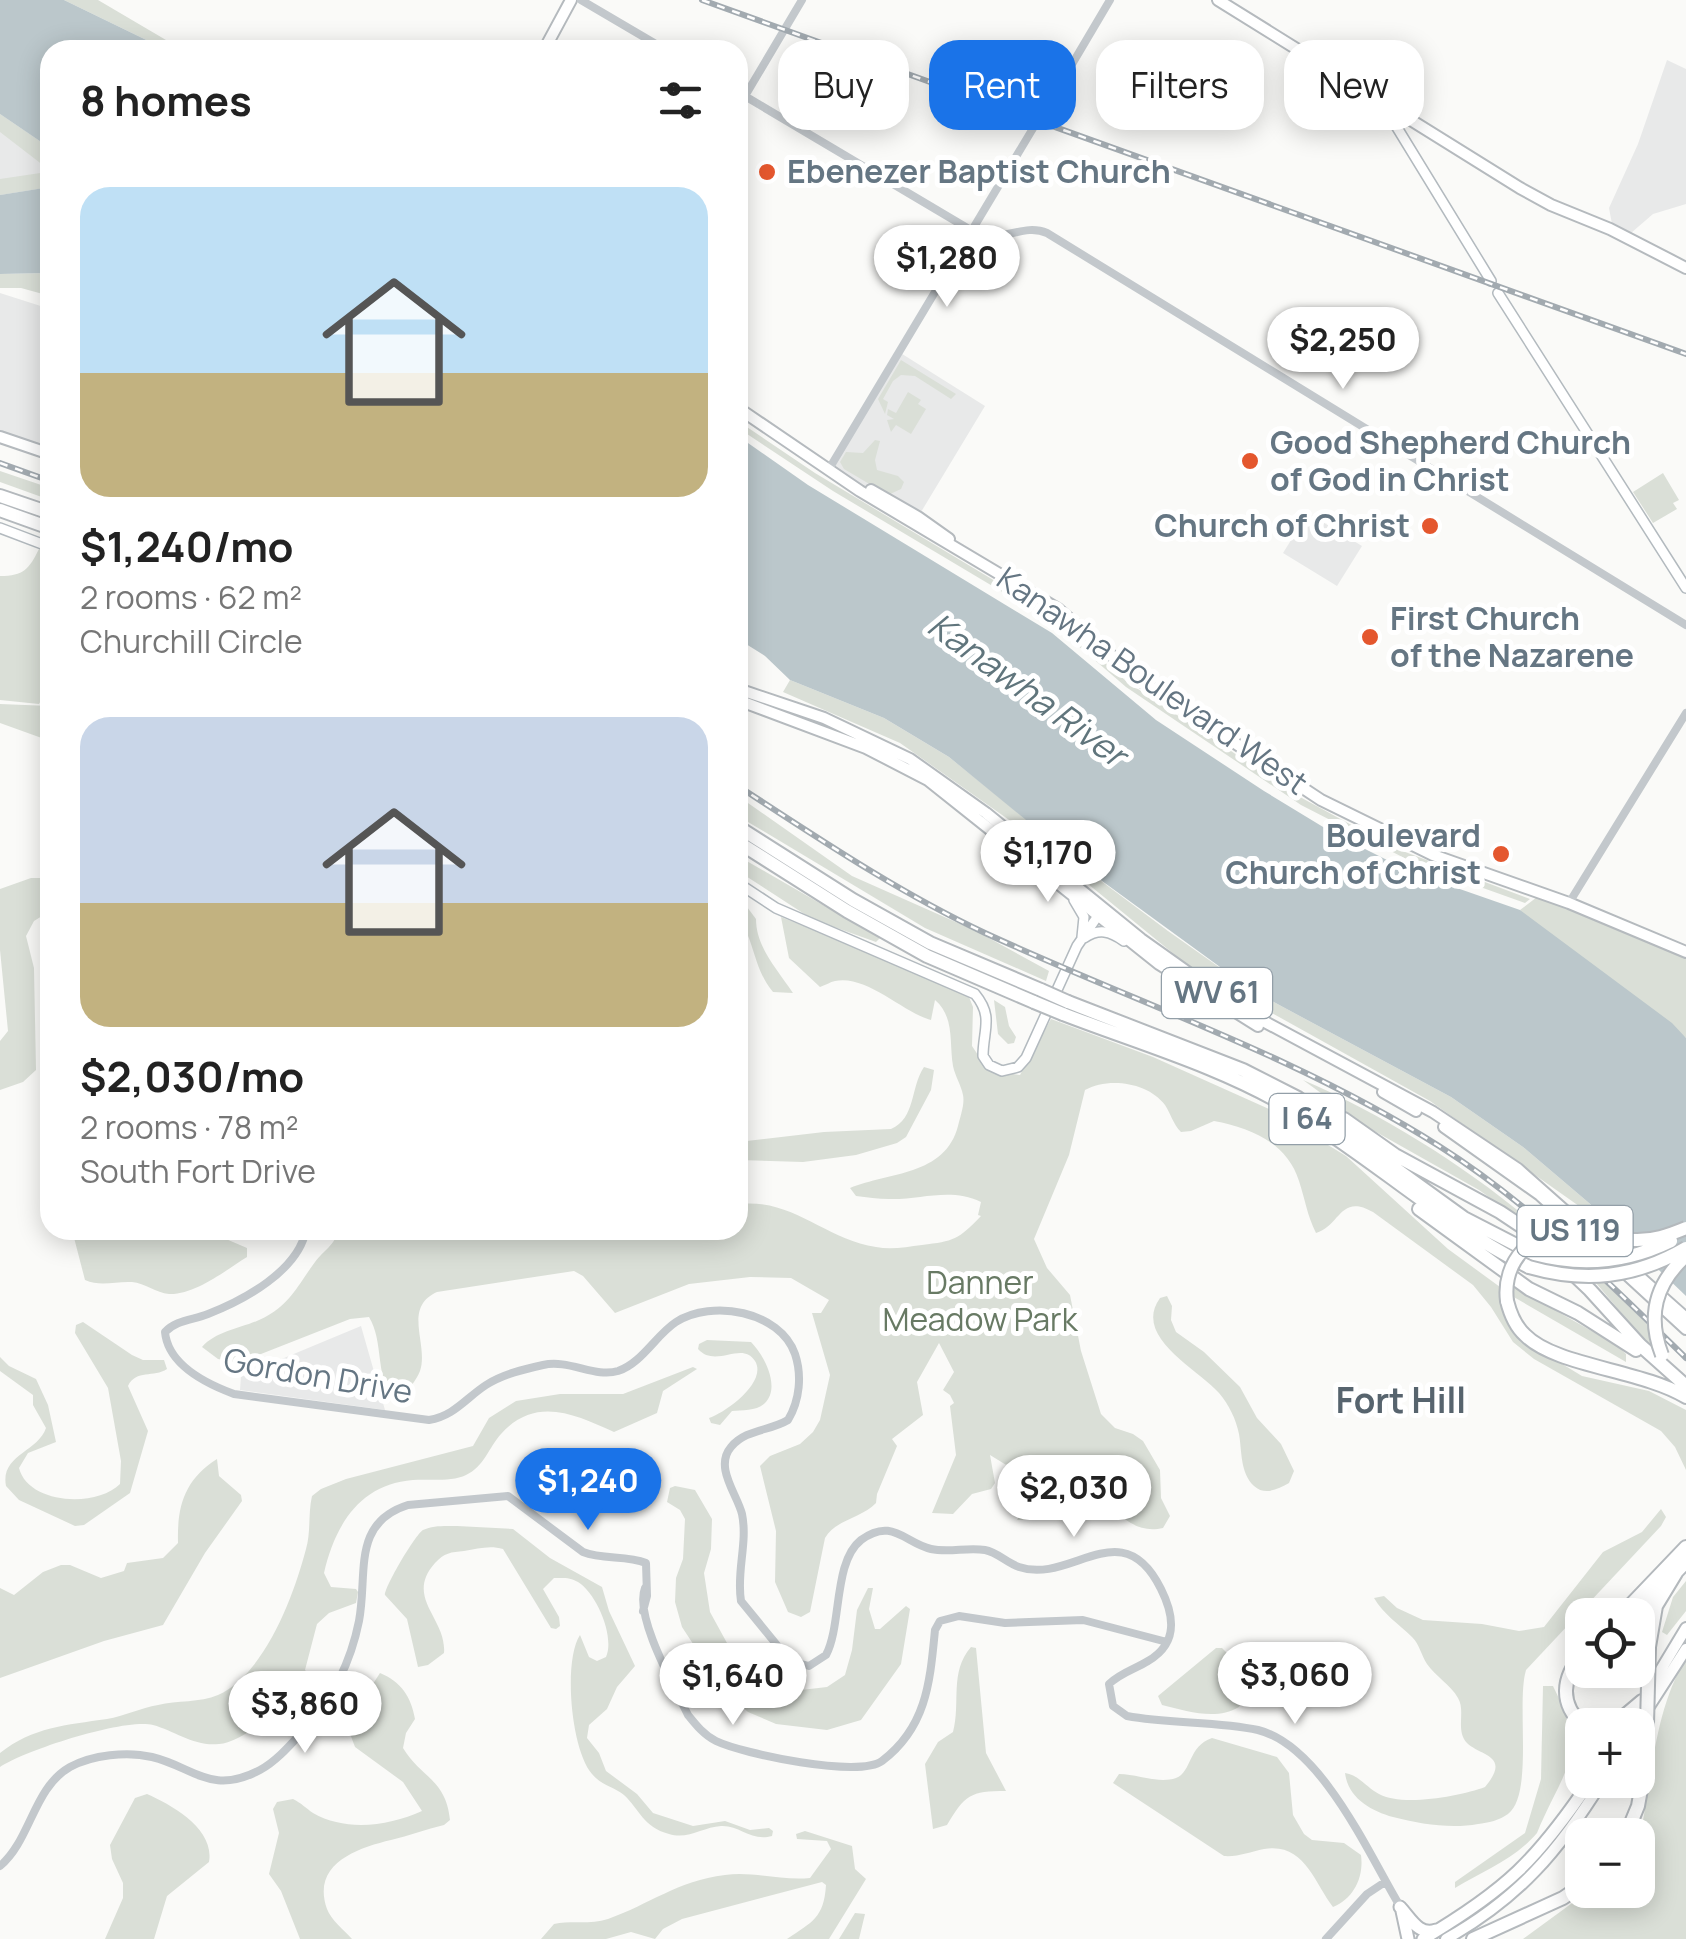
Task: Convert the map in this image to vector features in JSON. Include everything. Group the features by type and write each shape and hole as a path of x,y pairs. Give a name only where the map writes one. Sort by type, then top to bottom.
{"highway":[{"path":"0,496 40,510"},
{"path":"0,510 40,524"},
{"name":"I 64","path":"748,833 930,943 1038,996 1242,1082 1354,1150 1494,1250 1576,1276 1608,1277 1646,1268 1686,1252"},
{"name":"I 64","path":"748,848 927,956 1038,996"},
{"name":"I 64","path":"1066,1008 1243,1070 1298,1098 1464,1218 1532,1260 1604,1262 1658,1247 1686,1230"},
{"path":"1298,1098 1343,1118 1394,1155 1526,1230 1686,1386"},
{"path":"1354,1150 1392,1189 1487,1261 1616,1336 1686,1397"},
{"name":"US 119","path":"1686,1230 1657,1239 1634,1240 1576,1231 1540,1237 1522,1250 1510,1269 1506,1301 1518,1327 1542,1347 1651,1380 1686,1397"},
{"name":"US 119","path":"1686,1252 1666,1278 1655,1301 1654,1334 1662,1354 1686,1386"},
{"path":"1637,1598 1686,1547"},
{"path":"1652,1598 1686,1562"},
{"path":"1633,1818 1646,1762 1648,1647 1656,1606 1676,1573"},
{"path":"1634,1708 1642,1701"},
{"path":"1421,1939 1445,1933 1526,1867 1554,1835 1578,1798"},
{"path":"1473,1939 1565,1897"},
{"path":"1400,1907 1423,1932 1445,1933"},
{"path":"1400,1907 1408,1939"}],"main road":[{"path":"1218,0 1284,41"},
{"path":"548,40 574,1"},
{"path":"1424,128 1551,205 1610,229 1686,268"},
{"path":"1399,130 1491,281"},
{"path":"1498,293 1686,588"},
{"name":"Kanawha Boulevard West","path":"748,415 829,469 918,517 952,544 1058,609 1140,680 1322,800 1418,848 1569,902 1686,952"},
{"path":"0,440 40,454"},
{"path":"0,528 40,543"},
{"name":"WV 61","path":"748,692 824,718 910,759 986,813 1159,964 1237,1014 1437,1122 1540,1195 1686,1329"},
{"name":"WV 61","path":"748,704 832,734 907,768 961,804 1036,865 1233,1003 1467,1133 1549,1194 1686,1318"},
{"path":"1036,865 1080,907 1084,917 1082,939"},
{"path":"748,890 776,908 975,994 988,1019 983,1056 989,1065 1002,1071 1018,1067 1026,1058 1082,939 1101,911"},
{"path":"1082,939 1106,931 1159,964"},
{"path":"1638,1708 1686,1628"},
{"path":"1648,1708 1686,1648"},
{"path":"1445,1933 1483,1918 1526,1882 1570,1831 1591,1798"}],"street":[{"path":"748,83 802,0"},
{"path":"829,469 1110,0"},
{"path":"574,1 647,40"},
{"path":"748,98 972,231 992,238 1028,230 1046,234 1686,625"},
{"path":"1569,902 1686,713"},
{"name":"Gordon Drive","path":"304,1240 296,1255 264,1284 226,1306 182,1321 165,1332 168,1345 205,1383 234,1394 428,1420 451,1414 496,1380 546,1364 571,1364 607,1372 621,1370 673,1324 694,1314 715,1312 767,1321 788,1340 795,1356 798,1394 788,1420 741,1438 726,1454 728,1478 743,1518 739,1589 749,1612 790,1661 803,1666 816,1664 829,1650 844,1570 855,1546 871,1535 892,1531 906,1534 925,1548 988,1550 1032,1570 1096,1553 1129,1554 1156,1579 1173,1612 1167,1642"},
{"path":"0,1866 45,1791 72,1766 134,1754 162,1760 200,1778 239,1778 262,1769 313,1720 346,1664 359,1618 366,1546 380,1519 408,1505 508,1496 582,1552 595,1557 641,1560 648,1568 644,1611 651,1636 688,1715 712,1739 765,1758 878,1764 923,1710 935,1630 950,1617 970,1616 1005,1623 1083,1620 1167,1642 1152,1659 1112,1680 1108,1690 1113,1706 1127,1716 1254,1729 1307,1759 1328,1783 1421,1939"},
{"path":"1326,1939 1358,1904 1386,1882"}],"shaded area":[{"path":"1667,60 1686,69 1686,204 1653,214 1631,233 1612,224 1609,208 1638,144"},
{"path":"0,114 40,141 40,189 0,195"},
{"path":"0,293 40,306 40,446 0,432"},
{"path":"899,352 985,406 918,517 829,469"},
{"path":"1308,513 1362,546 1337,586 1283,553"},
{"path":"361,1326 385,1410 240,1390 241,1376"}],"green space":[{"path":"64,0 98,0 166,40 146,40"},
{"path":"0,114 40,141 40,163 0,132"},
{"path":"40,173 40,189 0,195 0,179"},
{"path":"40,273 40,293 0,288 0,274"},
{"path":"901,360 956,394 951,399 915,376 901,375 883,399 888,402 885,414 878,399"},
{"path":"908,392 921,400 918,404 926,409 911,434 896,425 891,432 887,420 894,419 887,415 888,409 896,413"},
{"path":"748,428 815,473 1050,614 1126,681 1300,797 1392,847 1530,899 1525,903 1416,864 1301,805 1126,687 1046,618 833,491 748,435"},
{"path":"875,440 880,441 875,460 877,470 898,476 904,482 901,489 888,495 844,469 840,462 846,452 863,453"},
{"path":"0,471 40,485 40,496 0,482"},
{"path":"1663,473 1679,500 1673,503 1677,509 1653,523 1633,492"},
{"path":"40,549 39,704 0,700 0,576 15,575 32,562"},
{"path":"790,680 884,718 949,757 1031,823 1055,829 1065,854 1168,931 1253,991 1451,1097 1523,1147 1611,1227 1607,1230 1430,1101 1191,968 1012,822 900,743 783,692"},
{"path":"0,704 40,706 40,737 0,723"},
{"path":"748,803 852,876 976,931 1049,971 1046,981 925,928 748,822"},
{"path":"748,862 880,938 876,942 812,919 748,877"},
{"path":"40,878 40,917 26,936 34,968 36,1070 23,1082 0,1090 0,1041 8,1031 0,950 0,889"},
{"path":"1541,894 1686,952 1686,1038 1525,917 1520,910"},
{"path":"748,908 756,919 768,958 793,993 773,992 748,937"},
{"name":"Danner Meadow Park","path":"781,917 922,973 969,997 973,1007 972,1046 988,1070 1020,1075 1051,1019 1153,1057 1269,1109 1346,1156 1448,1249 1500,1287 1511,1328 1539,1350 1582,1376 1649,1391 1686,1410 1686,1470 1675,1447 1661,1431 1534,1359 1513,1342 1473,1285 1373,1212 1362,1207 1347,1208 1316,1233 1293,1168 1266,1139 1214,1121 1181,1132 1158,1097 1138,1087 1116,1083 1085,1090 1069,1155 1034,1239 1047,1268 1070,1295 1081,1351 1101,1414 1115,1428 1143,1441 1160,1470 1161,1498 1170,1516 1163,1528 1130,1523 1096,1495 1075,1486 1055,1489 1036,1514 1017,1520 1017,1511 1034,1482 990,1455 995,1483 991,1489 972,1494 953,1514 932,1513 956,1455 950,1406 954,1403 943,1390 954,1372 939,1343 917,1382 923,1415 892,1439 897,1446 876,1503 829,1532 810,1612 801,1617 788,1612 775,1582 776,1531 760,1466 770,1456 800,1444 813,1432 820,1420 830,1375 812,1313 821,1313 829,1300 791,1278 750,1277 689,1284 615,1313 574,1271 437,1292 421,1307 420,1371 402,1398 392,1396 387,1387 369,1317 350,1319 238,1363 218,1359 202,1347 216,1336 259,1320 283,1305 334,1240 748,1240 748,1204 775,1207 857,1243 882,1248 941,1242 961,1235 981,1216 981,1202 958,1195 872,1198 856,1196 850,1188 914,1170 941,1155 951,1142 963,1099 953,1066 946,1014 935,1000 931,1020 872,988 847,980 820,987 789,958"},
{"path":"994,1000 1005,1007 1016,1037 1014,1043 1008,1044 998,1034"},
{"path":"924,1067 934,1070 931,1090 906,1137 897,1143 856,1155 803,1162 748,1160 748,1141 891,1129 905,1118"},
{"path":"1303,1080 1420,1142 1528,1219 1524,1222 1479,1190 1369,1128"},
{"path":"75,1240 228,1240 247,1248 247,1257 210,1281 179,1293 164,1293 132,1282 85,1280"},
{"path":"1596,1283 1605,1283 1650,1327 1656,1354"},
{"path":"1511,1285 1618,1346 1626,1354 1626,1362 1512,1296"},
{"path":"1167,1296 1176,1332 1204,1352 1240,1387 1257,1418 1281,1444 1294,1471 1289,1483 1267,1491 1249,1481 1238,1428 1226,1402 1171,1351 1154,1326 1160,1298"},
{"path":"83,1322 132,1355 143,1360 164,1360 167,1369 136,1377 128,1386 148,1431 130,1493 84,1525 75,1526 19,1500 6,1486 9,1467 36,1443 46,1428 33,1405 33,1395 0,1371 0,1357 36,1379 48,1405 56,1442 28,1453 19,1468 25,1480 35,1489 64,1499 109,1492 120,1484 121,1461 108,1388 75,1333 76,1325"},
{"path":"707,1340 751,1342 771,1380 770,1396 762,1406 732,1411 720,1425 711,1423 709,1418 743,1395 756,1378 757,1369 750,1355 705,1354 698,1349"},
{"path":"693,1367 697,1369 663,1391 657,1413 614,1432 556,1412 528,1415 501,1434 482,1462 466,1475 394,1483 364,1499 343,1524 324,1573 331,1587 356,1589 356,1603 329,1613 317,1624 305,1670 312,1678 243,1735 210,1744 153,1725 121,1726 52,1744 0,1767 0,1753 38,1732 113,1718 165,1703 211,1698 235,1685 263,1652 285,1610 308,1543 312,1496 321,1489 473,1446 489,1418 516,1401 560,1394 623,1394"},
{"path":"217,1459 219,1476 241,1495 242,1501 205,1553 163,1625 104,1641 0,1678 0,1588 14,1595 43,1572 61,1565 101,1578 124,1571 127,1563 163,1558 178,1543 181,1506 190,1485"},
{"path":"670,1488 695,1490 712,1519 711,1549 704,1573 710,1612 727,1643 750,1669 784,1692 827,1687 845,1675 857,1610 868,1588 873,1588 869,1609 875,1629 906,1606 910,1609 901,1664 861,1720 827,1730 776,1724 748,1712 722,1688 682,1627 675,1602 685,1519 680,1510 667,1502"},
{"path":"1661,1509 1666,1517 1661,1526 1594,1598 1567,1598 1603,1552 1642,1532"},
{"path":"457,1526 513,1529 550,1558 602,1587 635,1666 617,1687 607,1709 589,1725 587,1738 606,1771 637,1794 653,1813 693,1826 725,1821 750,1830 769,1828 772,1836 758,1837 721,1826 683,1835 669,1834 653,1827 624,1795 592,1774 574,1726 572,1664 580,1635 589,1657 597,1661 606,1657 608,1639 598,1606 575,1580 554,1578 543,1589 559,1617 560,1626 556,1629 551,1628 503,1549 483,1548 445,1555 427,1575 424,1587 440,1629 444,1653 418,1667 407,1619 385,1595 386,1590 407,1550 423,1530"},
{"path":"1686,1581 1686,1611 1667,1635 1662,1632 1673,1597"},
{"path":"1384,1596 1397,1608 1423,1620 1519,1631 1544,1627 1565,1600 1565,1628 1526,1670 1520,1788 1508,1814 1482,1824 1435,1825 1385,1814 1356,1796 1345,1773 1389,1798 1416,1800 1485,1787 1495,1768 1491,1758 1463,1738 1460,1703 1455,1693 1427,1664 1415,1640 1374,1598"},
{"path":"971,1647 976,1648 986,1753 1006,1791 970,1797 947,1825 933,1829 925,1764 938,1742 953,1732 960,1667"},
{"path":"1216,1648 1229,1655 1243,1698 1239,1707 1211,1714 1162,1705 1158,1696"},
{"path":"1686,1659 1686,1939 1523,1939 1565,1908 1655,1908 1655,1818 1643,1818 1646,1798 1655,1798 1655,1749 1676,1677"},
{"path":"380,1673 399,1685 411,1703 415,1719 403,1748 444,1796 450,1820 364,1848 340,1861 325,1880 324,1893 329,1913 352,1939 300,1939 281,1891 269,1874 279,1833 273,1809 277,1802 293,1799 326,1819 353,1825 382,1823 422,1811 403,1782 355,1747 349,1731 352,1716"},
{"path":"1543,1686 1553,1686 1565,1714 1565,1771 1537,1833 1509,1857 1455,1888 1455,1882 1525,1833 1541,1779"},
{"path":"1212,1738 1277,1757 1289,1773 1293,1815 1304,1834 1312,1840 1344,1843 1361,1855 1359,1879 1347,1898 1333,1907 1306,1866 1278,1848 1224,1856 1113,1783 1119,1774 1176,1778 1198,1747"},
{"path":"147,1794 199,1829 209,1850 209,1862 167,1896 154,1939 105,1939 123,1898 123,1883 110,1845 135,1798"},
{"path":"805,1831 852,1846 855,1869 866,1879 829,1939 787,1939 819,1912 825,1896 826,1885 822,1882 682,1919 663,1929 655,1939 631,1932 606,1939 541,1939 554,1924 608,1919 708,1878 736,1874 810,1878 831,1849 827,1841 797,1839 796,1834"},
{"path":"855,1913 865,1914 859,1939 839,1939"}],"water":[{"path":"0,0 64,0 146,40 40,40 40,141 0,114"},
{"path":"40,189 40,273 0,274 0,195"},
{"name":"Kanawha River","path":"748,443 808,485 1052,633 1156,720 1333,833 1411,872 1520,910 1672,1023 1686,1038 1686,1296 1589,1203 1523,1147 1451,1097 1253,991 1065,854 1055,829 1031,824 949,757 884,718 790,680 748,645"}],"railway":[{"path":"702,0 1686,354"},
{"path":"0,463 40,477"},
{"path":"748,792 859,864 953,917 1273,1058 1439,1146 1537,1219 1686,1358"}],"place":[{"name":"Ebenezer Baptist Church","path":"767,172"},
{"name":"Good Shepherd Church of God in Christ","path":"1250,461"},
{"name":"Church of Christ","path":"1430,526"},
{"name":"First Church of the Nazarene","path":"1370,637"},
{"name":"Boulevard Church of Christ","path":"1501,854"}],"district":[{"name":"Fort Hill","path":"1401,1401"}]}
